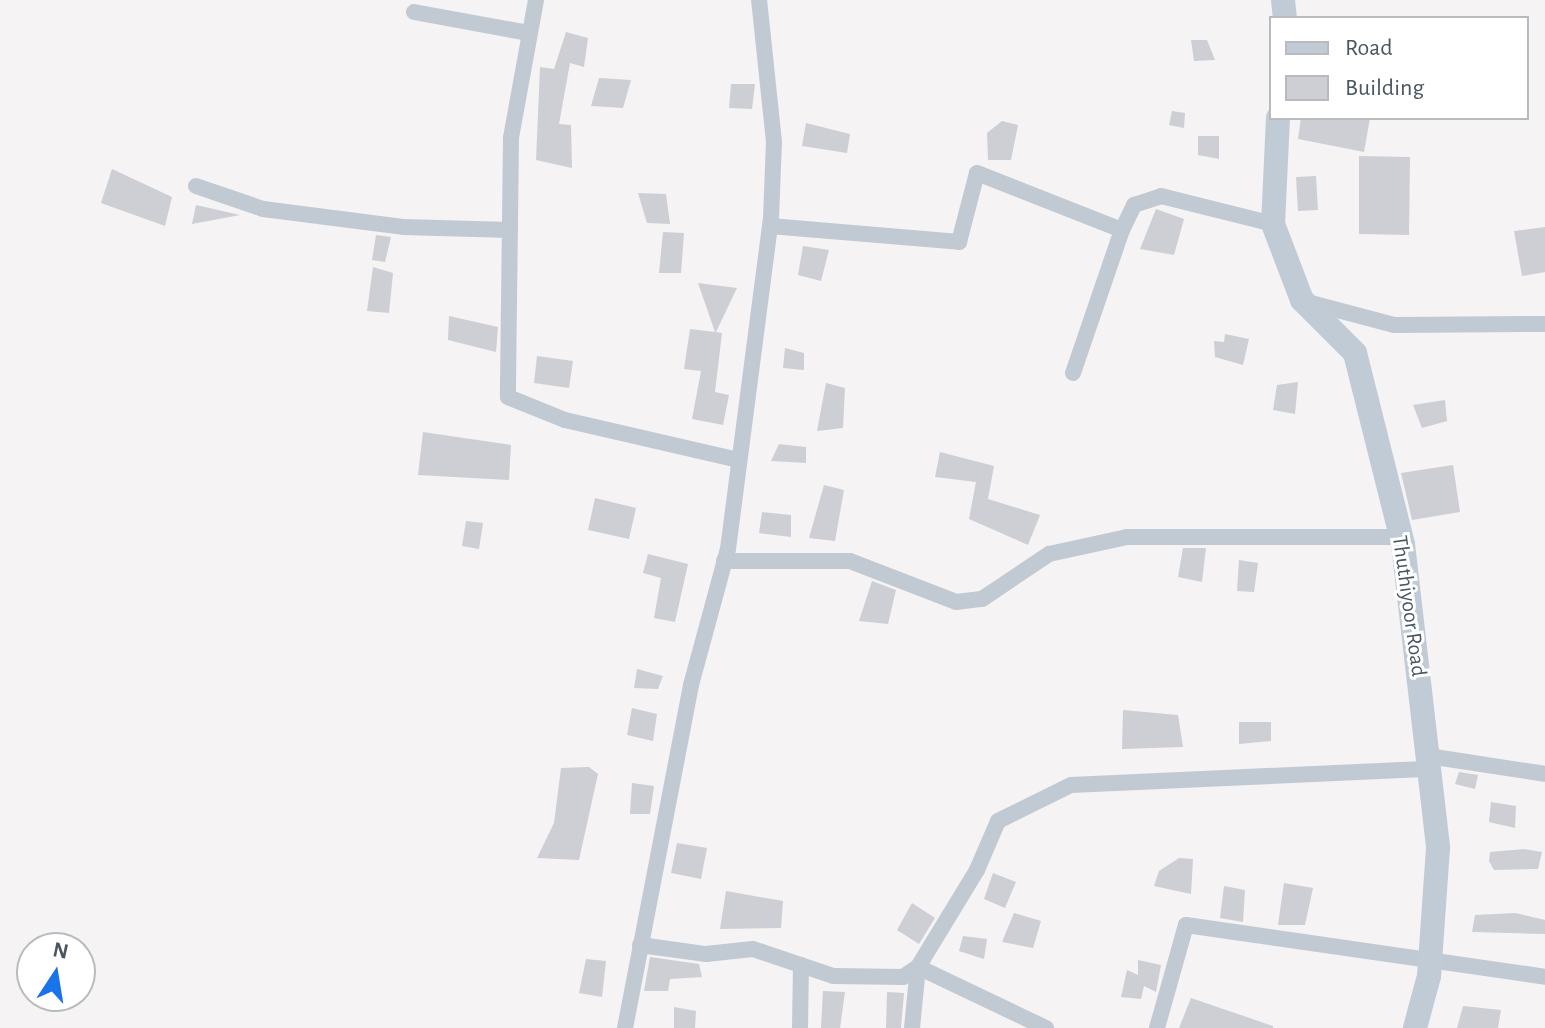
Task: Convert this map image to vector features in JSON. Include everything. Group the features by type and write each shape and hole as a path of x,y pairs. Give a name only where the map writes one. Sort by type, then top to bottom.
{"main road":[{"name":"Thuthiyoor Road","path":"1278,120 1273,224 1302,300 1355,353 1400,537 1438,848 1430,966 1415,1028"}],"street":[{"path":"536,0 511,138 508,397 565,420 738,460"},
{"path":"625,1028 691,685 724,561 770,226 774,142 759,0"},
{"path":"414,12 528,33"},
{"path":"770,226 959,242 977,173 1122,230"},
{"path":"196,186 263,209 403,227 510,230"},
{"path":"1073,373 1122,230 1134,205 1161,196 1273,224"},
{"path":"1302,300 1394,325 1545,324"},
{"path":"724,561 850,561 956,602 982,599 1049,554 1127,537 1400,537"},
{"path":"912,1028 918,967 998,821 1071,785 1429,762 1545,774"},
{"path":"1157,1028 1186,925 1430,966 1545,977"},
{"path":"640,945 706,954 753,949 833,976 903,977 918,967"},
{"path":"800,1028 801,965"},
{"path":"918,967 1046,1028"}],"building":[{"path":"566,32 588,38 584,67 570,63 559,124 571,125 572,168 536,160 540,67 554,69"},
{"path":"1191,40 1207,40 1215,60 1194,61"},
{"path":"599,78 631,80 623,108 591,106"},
{"path":"731,84 755,84 752,109 729,108"},
{"path":"1172,111 1185,113 1184,128 1169,125"},
{"path":"1301,120 1370,120 1364,152 1298,139"},
{"path":"1002,121 1018,125 1011,160 988,160 987,133"},
{"path":"806,123 850,134 847,153 802,146"},
{"path":"1198,136 1219,136 1219,159 1198,155"},
{"path":"1359,156 1410,157 1409,235 1359,234"},
{"path":"112,169 172,197 165,226 101,203"},
{"path":"1316,176 1318,210 1298,211 1296,177"},
{"path":"638,193 666,194 670,224 647,223"},
{"path":"196,205 240,215 192,224"},
{"path":"1156,209 1184,219 1174,255 1140,249"},
{"path":"1545,227 1545,272 1522,276 1514,231"},
{"path":"663,232 684,233 681,273 659,273"},
{"path":"376,235 391,237 385,262 372,260"},
{"path":"803,246 829,250 821,281 798,275"},
{"path":"373,267 393,273 389,313 367,311"},
{"path":"698,283 737,288 716,332 722,333 715,392 729,395 723,425 692,419 701,371 684,369 690,329 715,332"},
{"path":"449,316 498,327 496,352 448,340"},
{"path":"1225,334 1249,339 1243,365 1215,357 1214,341 1224,342"},
{"path":"785,348 804,353 804,370 783,368"},
{"path":"537,356 573,361 569,388 534,383"},
{"path":"1298,382 1295,414 1273,410 1277,385"},
{"path":"826,383 845,388 843,428 817,431"},
{"path":"1445,400 1447,421 1422,428 1413,405"},
{"path":"423,432 511,445 509,480 418,475"},
{"path":"779,444 806,447 806,463 771,461"},
{"path":"940,452 994,466 988,499 1040,515 1028,545 969,519 976,482 935,477"},
{"path":"1453,465 1460,512 1412,520 1401,473"},
{"path":"824,485 844,490 835,541 809,538"},
{"path":"595,498 636,508 629,539 588,530"},
{"path":"762,512 791,515 791,537 759,533"},
{"path":"466,521 483,523 479,549 462,546"},
{"path":"1183,548 1206,548 1202,582 1178,577"},
{"path":"648,554 688,564 675,622 654,618 661,578 643,573"},
{"path":"1239,560 1258,563 1254,592 1237,591"},
{"path":"872,581 896,590 888,624 859,621"},
{"path":"637,669 663,676 658,689 634,688"},
{"path":"632,708 657,714 653,741 627,735"},
{"path":"1123,710 1178,715 1183,747 1122,749"},
{"path":"1239,722 1271,722 1271,741 1239,744"},
{"path":"589,767 598,774 579,860 537,858 554,823 561,768"},
{"path":"1459,772 1478,775 1475,789 1455,784"},
{"path":"632,783 654,786 650,814 630,814"},
{"path":"1491,802 1516,806 1515,828 1489,822"},
{"path":"677,843 707,848 701,879 671,873"},
{"path":"1524,849 1542,852 1538,869 1494,870 1489,861 1490,852"},
{"path":"1179,858 1193,859 1191,894 1154,886 1159,871"},
{"path":"993,873 1016,882 1005,908 984,899"},
{"path":"1284,883 1313,888 1305,925 1278,925"},
{"path":"1224,886 1245,890 1243,922 1220,918"},
{"path":"726,891 783,901 781,928 720,929"},
{"path":"912,903 935,918 919,944 897,930"},
{"path":"1014,913 1041,921 1033,948 1002,942"},
{"path":"1515,913 1545,920 1545,934 1472,932 1475,915"},
{"path":"963,936 987,939 984,959 959,951"},
{"path":"650,957 699,964 702,977 670,979 668,991 644,991"},
{"path":"586,959 606,961 602,997 579,993"},
{"path":"1138,960 1161,965 1156,992 1144,986 1141,999 1121,997 1127,970 1138,975"},
{"path":"823,991 845,992 840,1028 821,1028"},
{"path":"887,992 904,993 901,1028 886,1028"},
{"path":"1191,998 1273,1026 1273,1028 1179,1028"},
{"path":"1463,1006 1501,1010 1498,1028 1457,1028"},
{"path":"674,1007 696,1011 695,1028 674,1028"}]}
